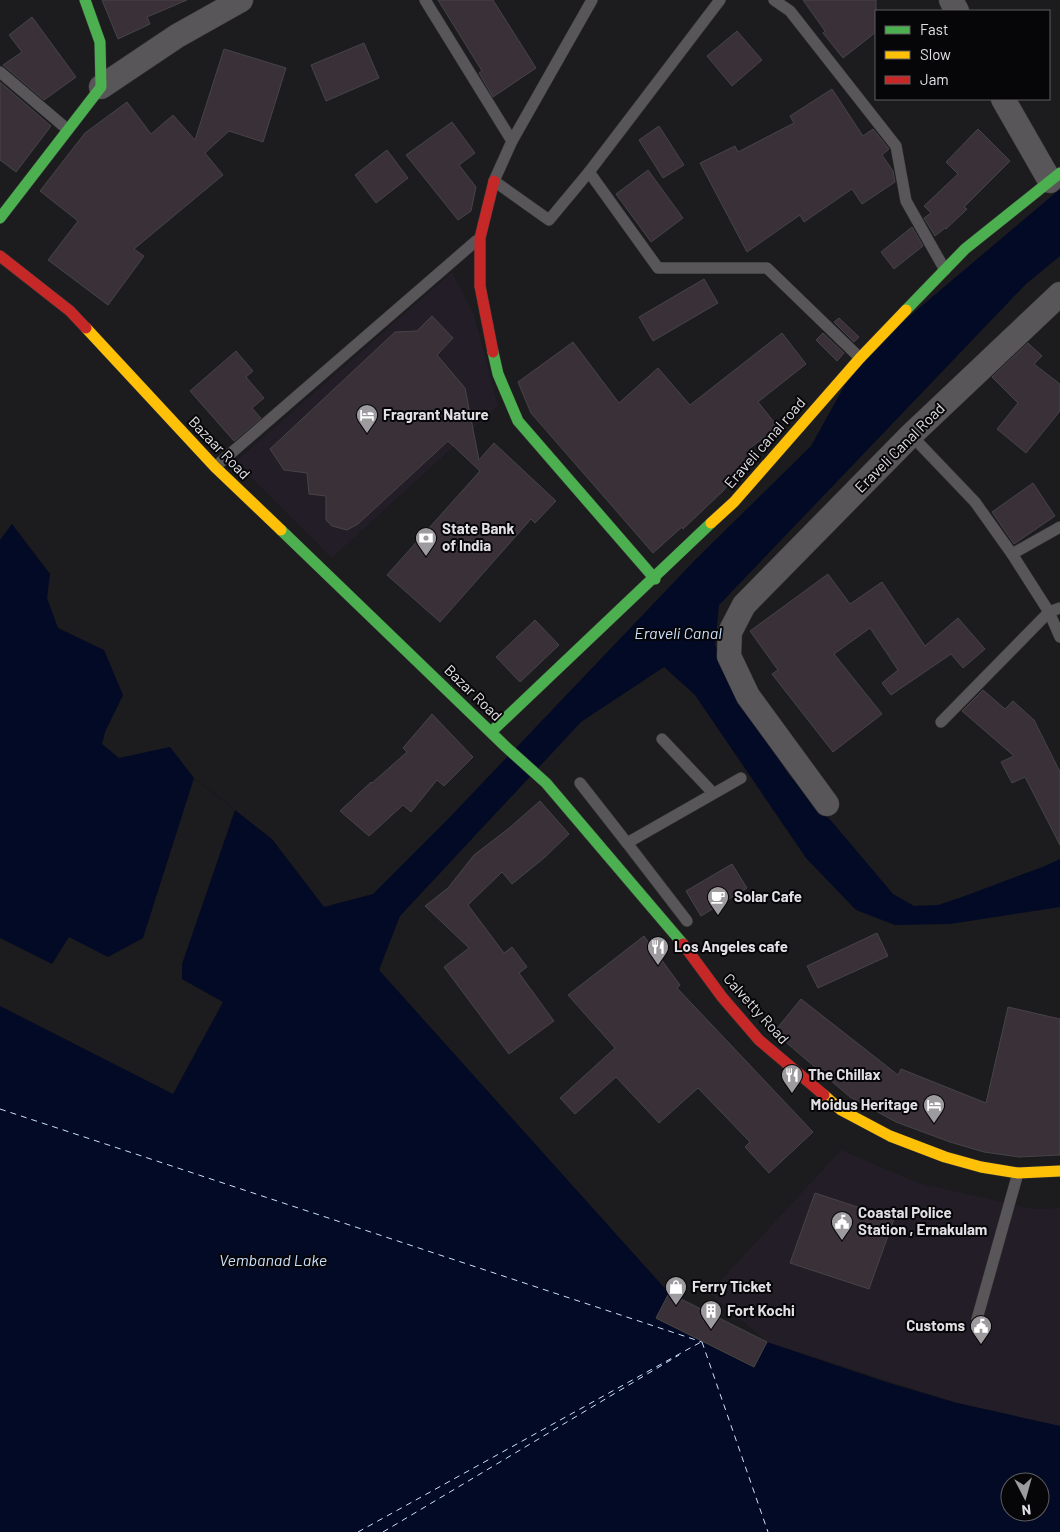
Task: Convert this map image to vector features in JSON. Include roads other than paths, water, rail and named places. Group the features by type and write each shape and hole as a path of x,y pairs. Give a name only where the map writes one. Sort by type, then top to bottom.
{"street":[{"path":"85,0 100,42 101,86"},
{"path":"0,218 101,86 177,36 241,0"},
{"path":"1004,100 1055,177"},
{"name":"Eraveli canal road","path":"491,732 655,579 734,502 860,358 965,249 1055,177"},
{"path":"494,181 480,238 480,286 498,374 518,421 655,579"},
{"name":"Bazaar Road","path":"0,256 70,311 215,467 418,662"},
{"name":"Eraveli Canal Road","path":"828,804 748,696 728,656 730,632 744,605 910,435 1059,298"},
{"name":"Bazar Road","path":"418,662 506,747"},
{"name":"Calvetty Road","path":"506,747 546,783 676,935 722,997 759,1040 840,1110 890,1136 945,1157 981,1167 1018,1173 1060,1171"}],"lane":[{"path":"425,0 512,141"},
{"path":"592,0 512,141 494,181 549,220 589,172 720,0"},
{"path":"774,0 790,11 896,146 906,201 945,270"},
{"path":"0,72 67,129"},
{"path":"589,172 658,268 768,268 860,358"},
{"path":"215,467 480,238"},
{"path":"910,435 975,502 1054,610 1060,637"},
{"path":"1012,554 1060,527"},
{"path":"941,722 1054,610"},
{"path":"662,740 713,793"},
{"path":"627,843 741,778"},
{"path":"580,784 687,921"},
{"path":"976,1319 1018,1173"}],"water":[{"name":"Vembanad Lake","path":"1060,189 1060,256 1026,284 719,605 715,645 751,718 790,776 893,894 914,906 938,905 1060,859 1060,907 950,924 895,925 856,910 806,858 695,695 664,667 581,722 400,916 379,970 669,1293 656,1319 754,1367 767,1342 886,1382 957,1403 1060,1426 1060,1532 0,1532 0,540 12,524 50,574 47,598 58,628 104,650 123,695 105,732 102,744 119,758 170,747 194,778 272,839 324,907 373,894 449,818 696,559 811,446 860,358"}],"place":[{"name":"Fragrant Nature","path":"367,434"},
{"name":"State Bank of India","path":"426,557"},
{"name":"Solar Cafe","path":"718,916"},
{"name":"Los Angeles cafe","path":"658,966"},
{"name":"The Chillax","path":"792,1094"},
{"name":"Moidus Heritage","path":"934,1124"},
{"name":"Coastal Police Station , Ernakulam","path":"842,1241"},
{"name":"Ferry Ticket","path":"676,1306"},
{"name":"Fort Kochi","path":"711,1330"},
{"name":"Customs","path":"981,1345"}],"water label":[{"name":"Eraveli Canal","path":"678,633"}]}
